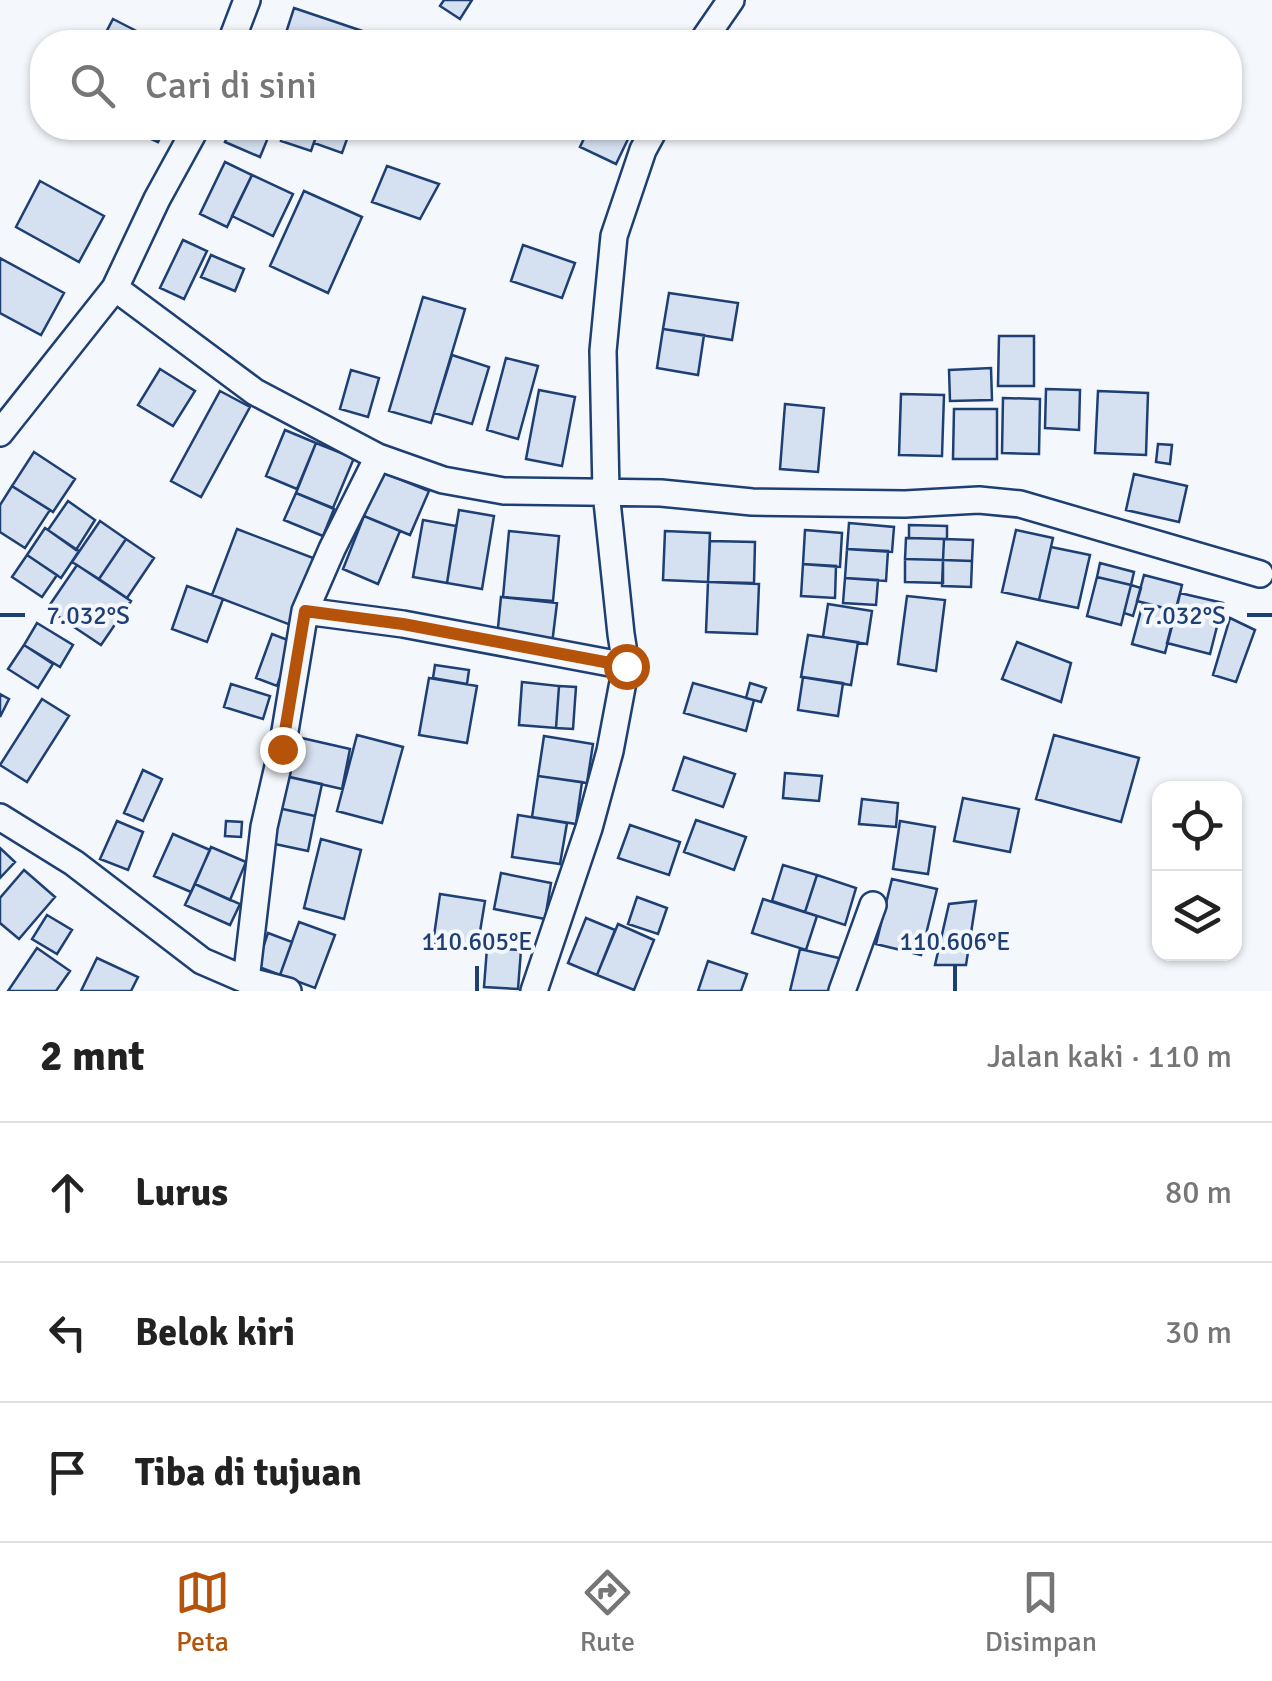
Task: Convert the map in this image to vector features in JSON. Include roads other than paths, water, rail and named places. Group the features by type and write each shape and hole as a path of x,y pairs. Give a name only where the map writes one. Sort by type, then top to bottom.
{"street":[{"path":"236,30 247,0"},
{"path":"710,30 731,0"},
{"path":"0,433 114,288 189,140"},
{"path":"534,991 610,751 626,666 606,492 604,351 614,236 648,140"},
{"path":"114,288 256,392 378,456 443,480 504,491 662,494 752,502 905,504 979,500 1020,504 1260,574"},
{"path":"246,980 264,827 282,749 305,611 378,456"},
{"path":"305,611 403,624 626,666"},
{"path":"0,817 74,864 202,961 246,980 288,991"},
{"path":"842,991 872,905"}]}
